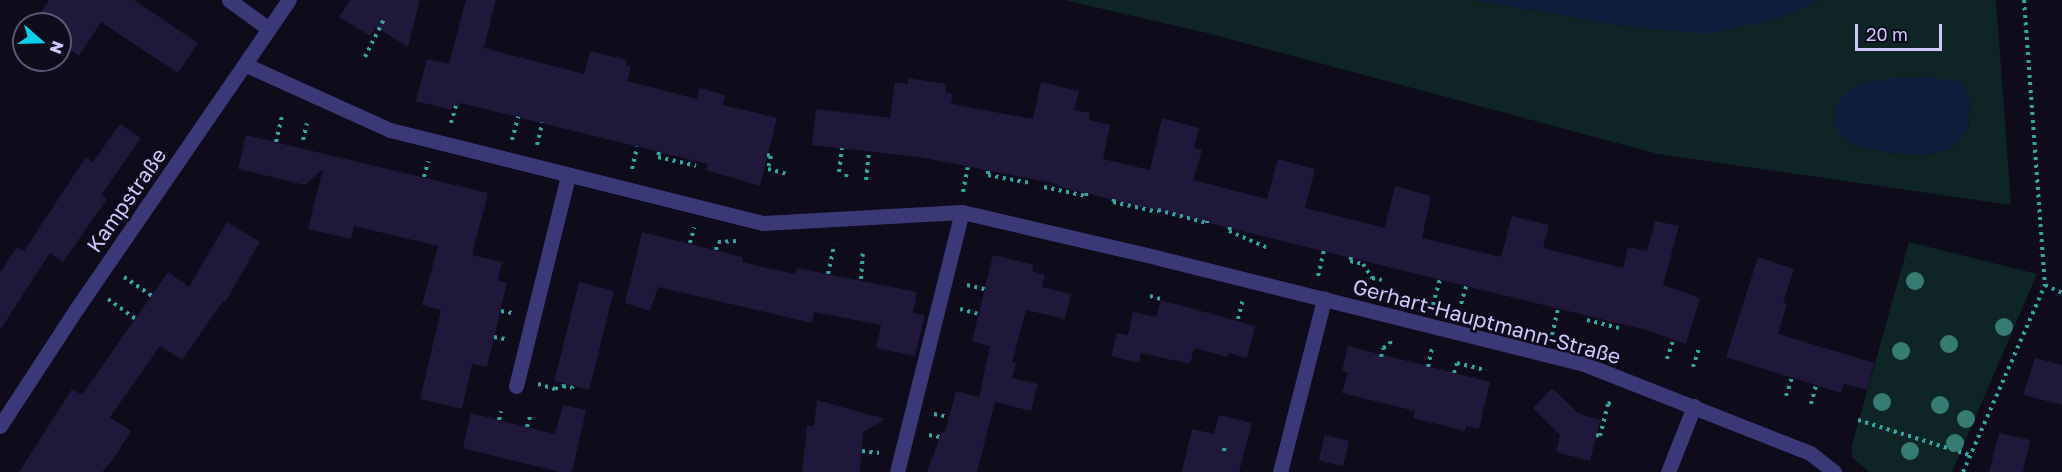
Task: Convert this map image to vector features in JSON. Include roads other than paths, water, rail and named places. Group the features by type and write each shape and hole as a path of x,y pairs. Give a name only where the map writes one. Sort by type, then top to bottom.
{"street":[{"path":"229,0 269,29"},
{"name":"Kampstraße","path":"0,426 77,308 289,0"},
{"name":"Gerhart-Hauptmann-Straße","path":"246,64 390,130 763,223 962,212 1584,364 1810,453 1834,472"},
{"path":"516,386 568,176"},
{"path":"897,472 962,212"},
{"name":"Gerhart-Hauptmann-Straße","path":"1280,472 1324,300"},
{"path":"1668,472 1694,406"}],"water":[{"path":"1474,0 1820,0 1781,18 1707,34 1625,26"},
{"path":"1930,77 1963,82 1970,100 1968,128 1951,149 1923,155 1886,152 1850,144 1834,126 1837,103 1853,86 1892,78"}]}
